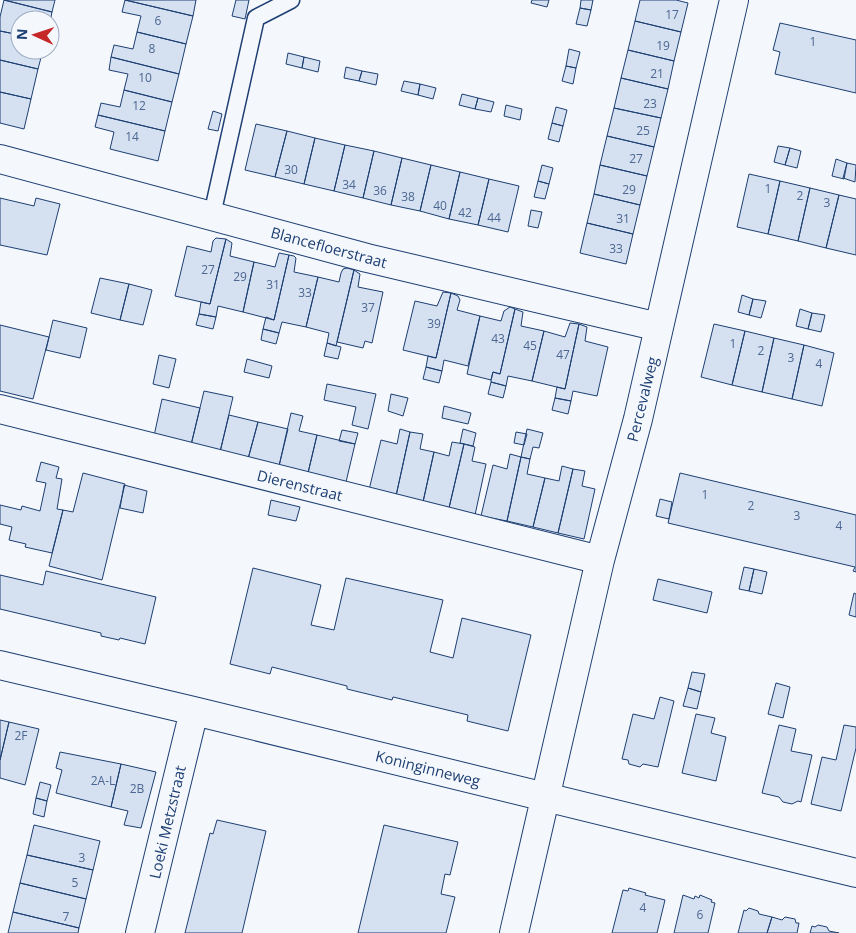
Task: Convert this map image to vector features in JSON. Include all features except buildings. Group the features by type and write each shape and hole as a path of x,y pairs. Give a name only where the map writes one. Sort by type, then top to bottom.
{"street":[{"name":"Percevalweg","path":"514,933 600,560 638,419 734,0"},
{"name":"Blancefloerstraat","path":"0,159 367,258 659,327"},
{"name":"Dierenstraat","path":"0,409 600,560"},
{"name":"Koninginneweg","path":"0,665 546,796 856,873"},
{"name":"Loeki Metzstraat","path":"140,933 194,711"}],"lane":[{"path":"212,215 256,18 291,0"}]}
